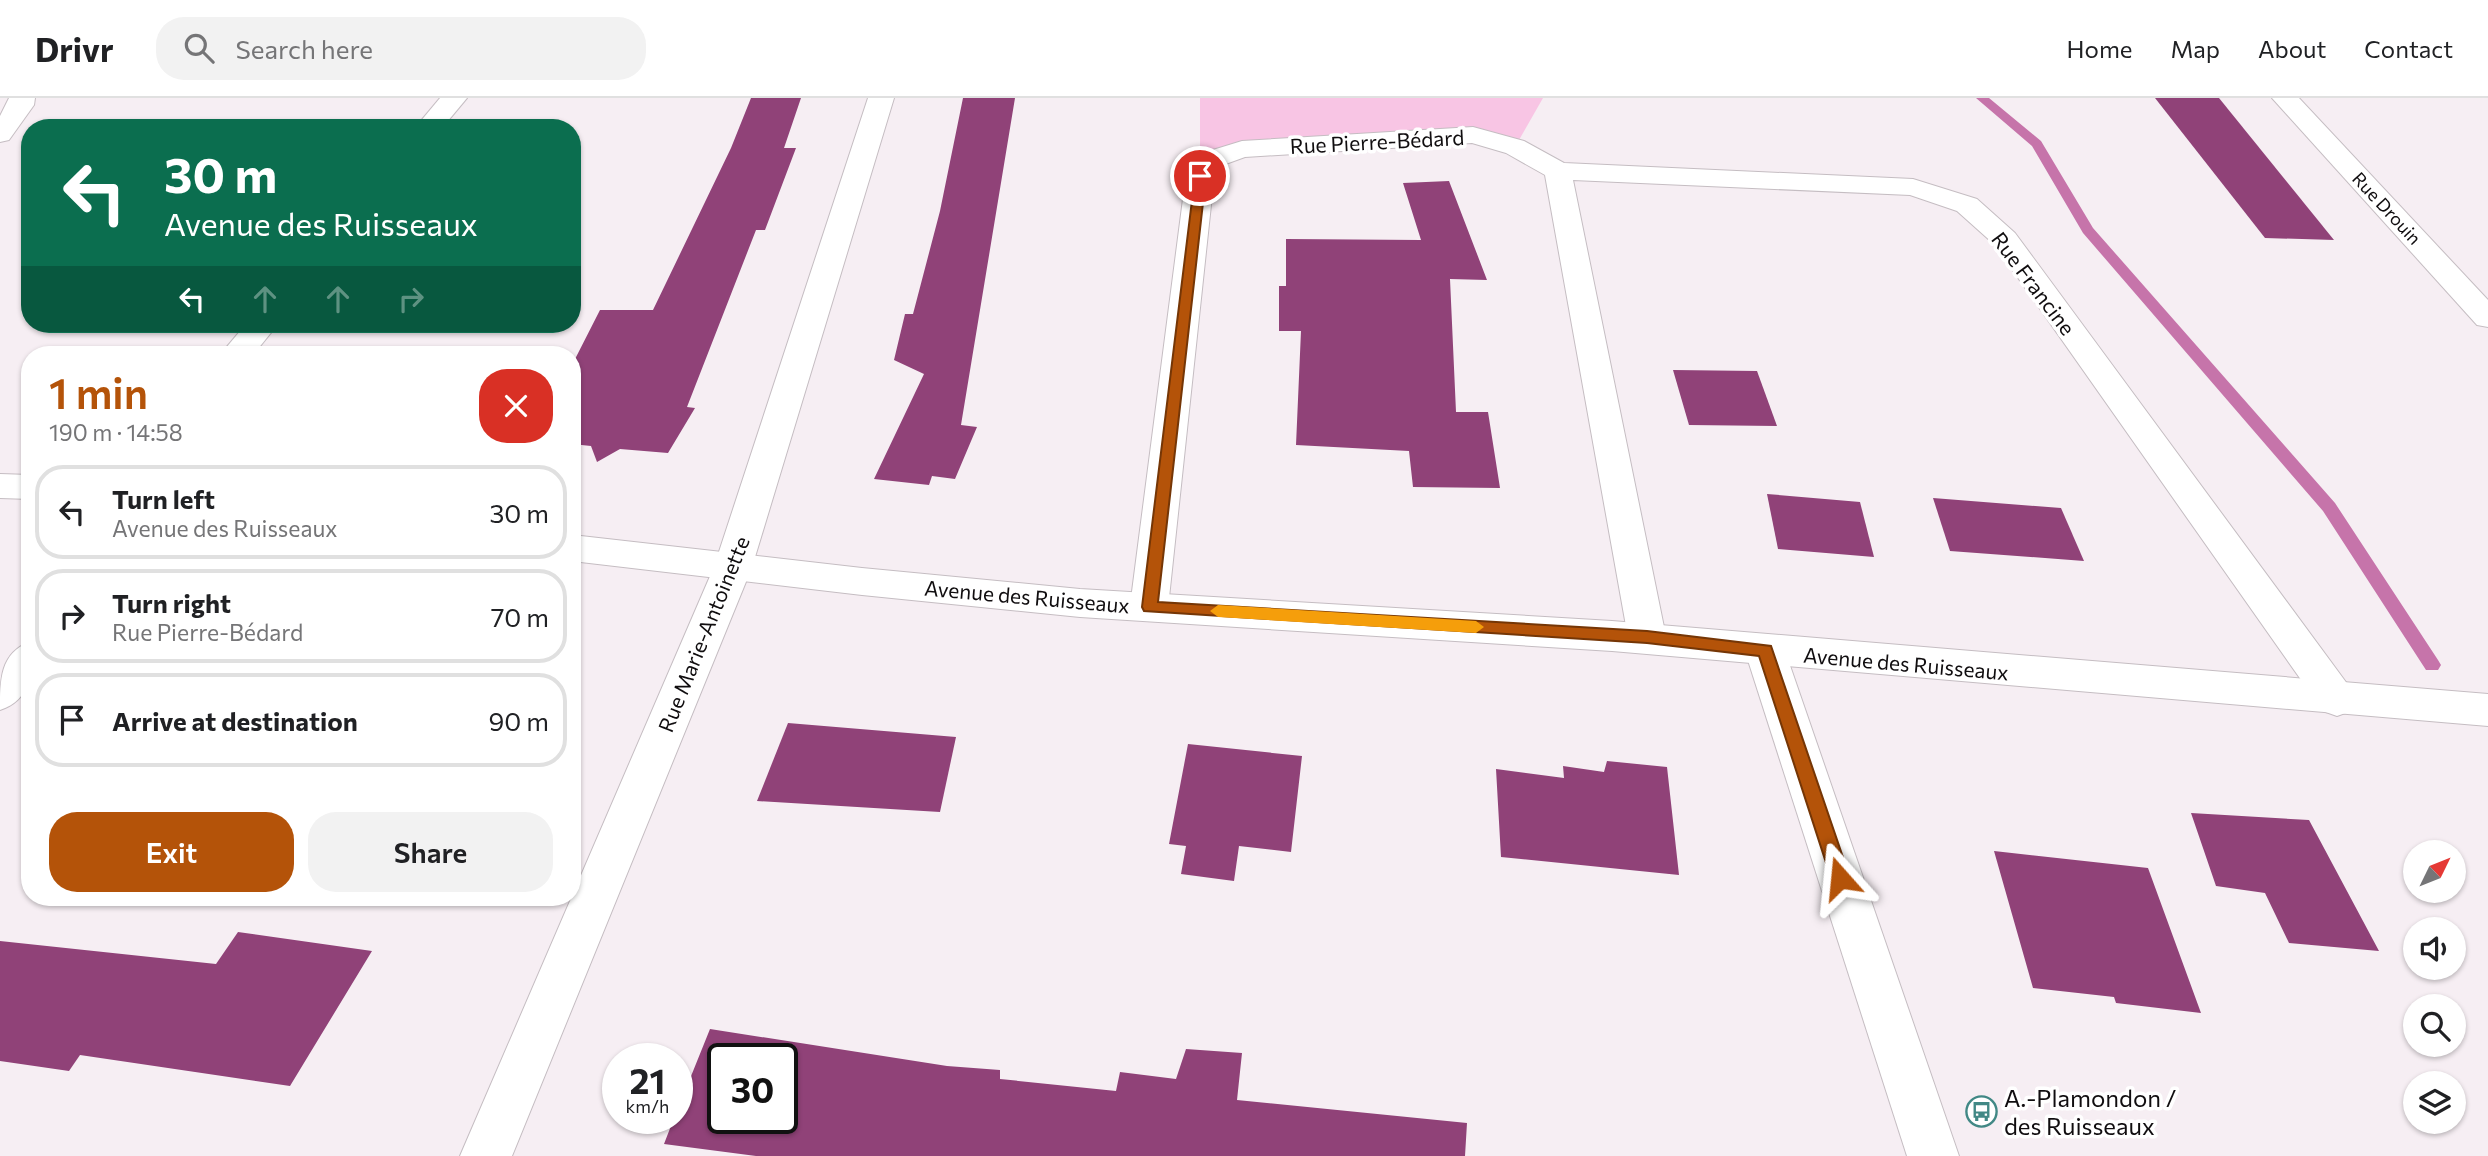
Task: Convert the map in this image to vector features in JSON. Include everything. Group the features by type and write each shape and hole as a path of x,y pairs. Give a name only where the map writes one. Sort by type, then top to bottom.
{"street":[{"path":"0,134 22,98"},
{"path":"436,119 454,98"},
{"name":"Rue Marie-Antoinette","path":"486,1156 733,568 881,98"},
{"name":"Rue Drouin","path":"2286,98 2488,318"},
{"name":"Rue Pierre-Bédard","path":"1149,607 1200,176 1213,159 1242,149 1473,135 1515,147 1558,171"},
{"path":"1558,171 1647,637"},
{"name":"Rue Francine","path":"1558,171 1913,187 1967,205 2005,239 2337,700"},
{"path":"0,486 21,487"},
{"name":"Avenue des Ruisseaux","path":"581,549 733,568 1149,607 1647,637 1765,651 2337,700 2488,710"},
{"path":"1765,651 1933,1156"},
{"path":"0,694 21,668"}],"shaded area":[{"path":"1200,98 1543,98 1515,147 1473,135 1242,149 1200,176"}],"building":[{"path":"751,98 801,98 784,148 796,148 765,230 756,230 687,407 695,408 668,453 620,449 597,462 591,446 581,445 581,347 600,310 653,310 731,148"},
{"path":"963,98 1015,98 961,425 977,427 955,479 932,476 929,485 874,479 924,374 894,360 905,314 913,314 940,211"},
{"path":"2155,98 2219,98 2334,240 2265,238"},
{"path":"1449,181 1487,280 1450,279 1456,412 1488,412 1500,488 1413,487 1409,451 1296,445 1301,331 1279,331 1279,286 1286,286 1286,239 1421,240 1403,183"},
{"path":"1673,370 1757,371 1777,426 1689,425"},
{"path":"1767,494 1860,502 1874,557 1778,549"},
{"path":"1933,498 2061,508 2084,561 1950,551"},
{"path":"788,723 956,737 940,812 757,801"},
{"path":"1188,744 1302,756 1291,852 1239,846 1234,881 1181,874 1186,846 1169,844"},
{"path":"1607,761 1667,767 1679,875 1501,857 1496,769 1564,778 1563,766 1604,772"},
{"path":"2191,813 2309,820 2379,951 2289,943 2265,893 2216,886"},
{"path":"1994,851 2148,868 2201,1013 2116,1003 2114,997 2033,988"},
{"path":"238,932 372,951 290,1086 80,1055 69,1071 0,1061 0,941 216,964"},
{"path":"710,1029 947,1066 1000,1070 1000,1079 1116,1091 1120,1072 1176,1079 1186,1049 1242,1053 1237,1100 1467,1123 1465,1156 756,1156 664,1144 668,1134 693,1134 693,1071"}],"waterway":[{"path":"1982,98 2037,144 2088,230 2329,507 2432,665"}],"slow traffic":[{"path":"1218,611 1476,627"}],"place":[{"name":"A.-Plamondon / des Ruisseaux","path":"1981,1111"}],"route":[{"path":"1200,176 1149,607 1647,637 1765,651 1840,878"}]}
